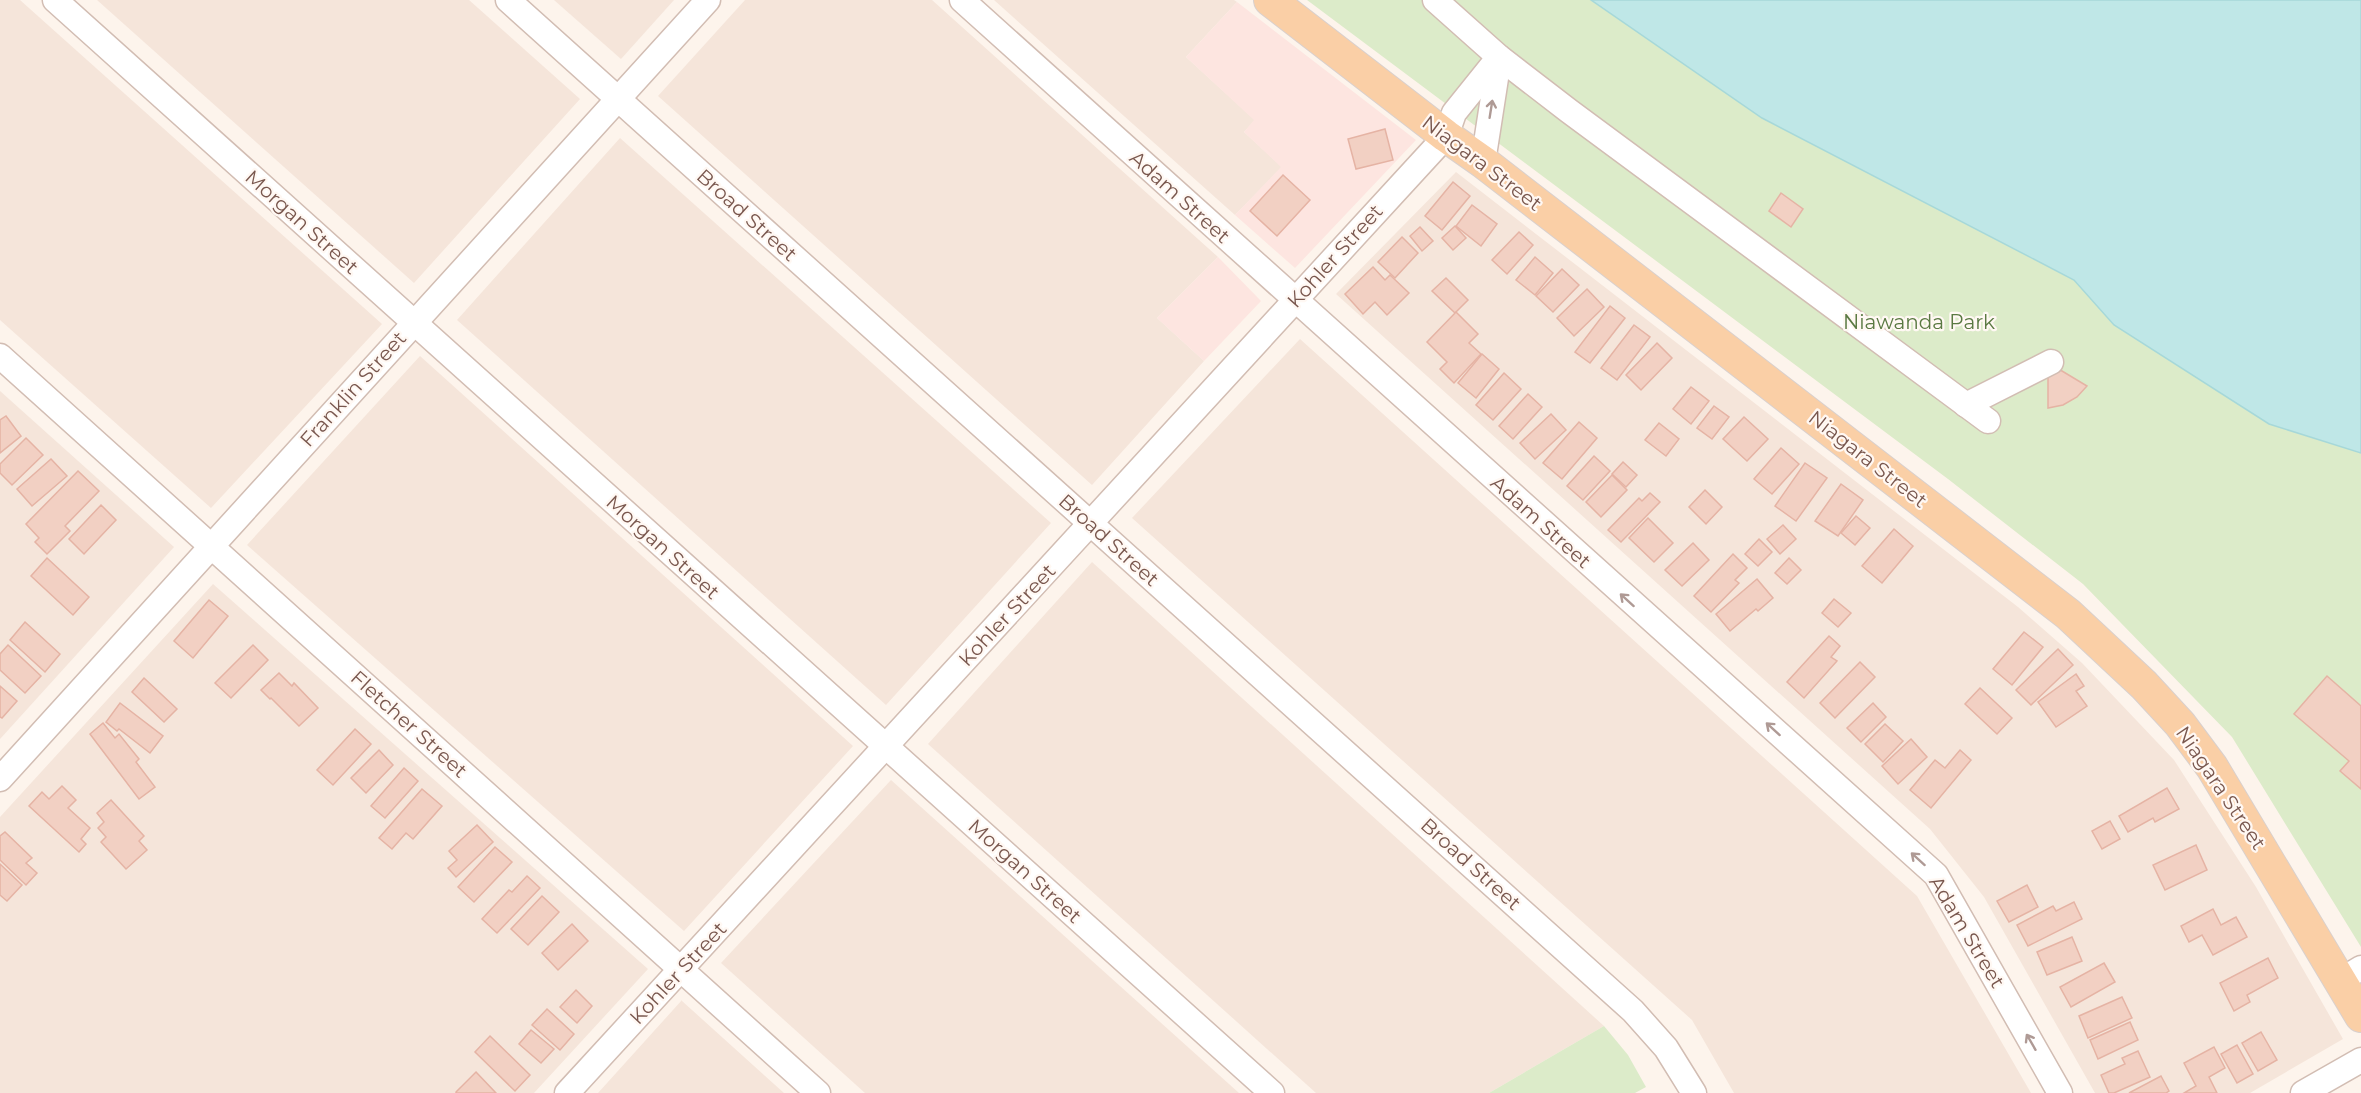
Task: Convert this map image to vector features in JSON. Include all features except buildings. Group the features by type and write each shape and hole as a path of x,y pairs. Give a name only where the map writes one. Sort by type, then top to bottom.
{"main road":[{"name":"Niagara Street","path":"1270,0 2068,614 2144,685 2180,724 2212,767 2351,974 2361,1016"}],"street":[{"name":"Morgan Street","path":"55,0 1272,1093"},
{"name":"Broad Street","path":"508,0 1633,1011 1666,1048 1694,1093"},
{"name":"Franklin Street","path":"0,779 708,0"},
{"name":"Adam Street","path":"962,0 1936,875 2060,1093"},
{"path":"1435,0 1499,57 1569,111 1988,421"},
{"name":"Kohler Street","path":"567,1093 1446,136 1454,113 1499,57"},
{"path":"1483,162 1499,57"},
{"name":"Fletcher Street","path":"0,356 818,1093"},
{"path":"1966,405 2051,362"},
{"path":"2303,1093 2361,1060"}],"shaded area":[{"path":"0,0 20,0 382,324 211,508 0,320"},
{"path":"97,0 469,0 580,99 414,283"},
{"path":"554,0 674,0 621,59"},
{"path":"745,0 932,0 1218,257 1157,318 1204,361 1092,485 658,96"},
{"path":"994,0 1234,0 1237,2 1186,57 1255,120 1244,132 1282,167 1235,215"},
{"path":"1237,2 1416,140 1295,268 1235,215 1281,167 1244,132 1254,120 1186,57"},
{"path":"620,138 1051,523 886,705 457,320"},
{"path":"1456,172 2018,607 2082,663 2174,760 2256,887 2343,1039 2250,1093 2095,1093 1984,897 1930,829 1336,294"},
{"path":"1218,257 1261,301 1204,361 1157,318"},
{"path":"1300,339 1917,896 2031,1093 1734,1093 1692,1020 1132,518"},
{"path":"420,356 853,746 684,931 247,545"},
{"path":"0,391 174,547 0,739"},
{"path":"1092,562 1604,1026 1489,1093 1316,1093 928,744"},
{"path":"213,584 648,969 534,1093 0,1093 0,817"},
{"path":"891,780 1239,1093 865,1093 721,963"},
{"path":"682,1001 784,1093 598,1093"}],"green space":[{"name":"Niawanda Park","path":"1307,0 1591,0 1762,118 2074,280 2114,325 2269,424 2361,453 2361,947 2232,737 2083,584 1948,479"},
{"path":"1604,1026 1628,1055 1646,1087 1635,1093 1489,1093"}],"water":[{"path":"1591,0 2361,0 2361,453 2269,424 2114,325 2074,280 1762,118"}]}
